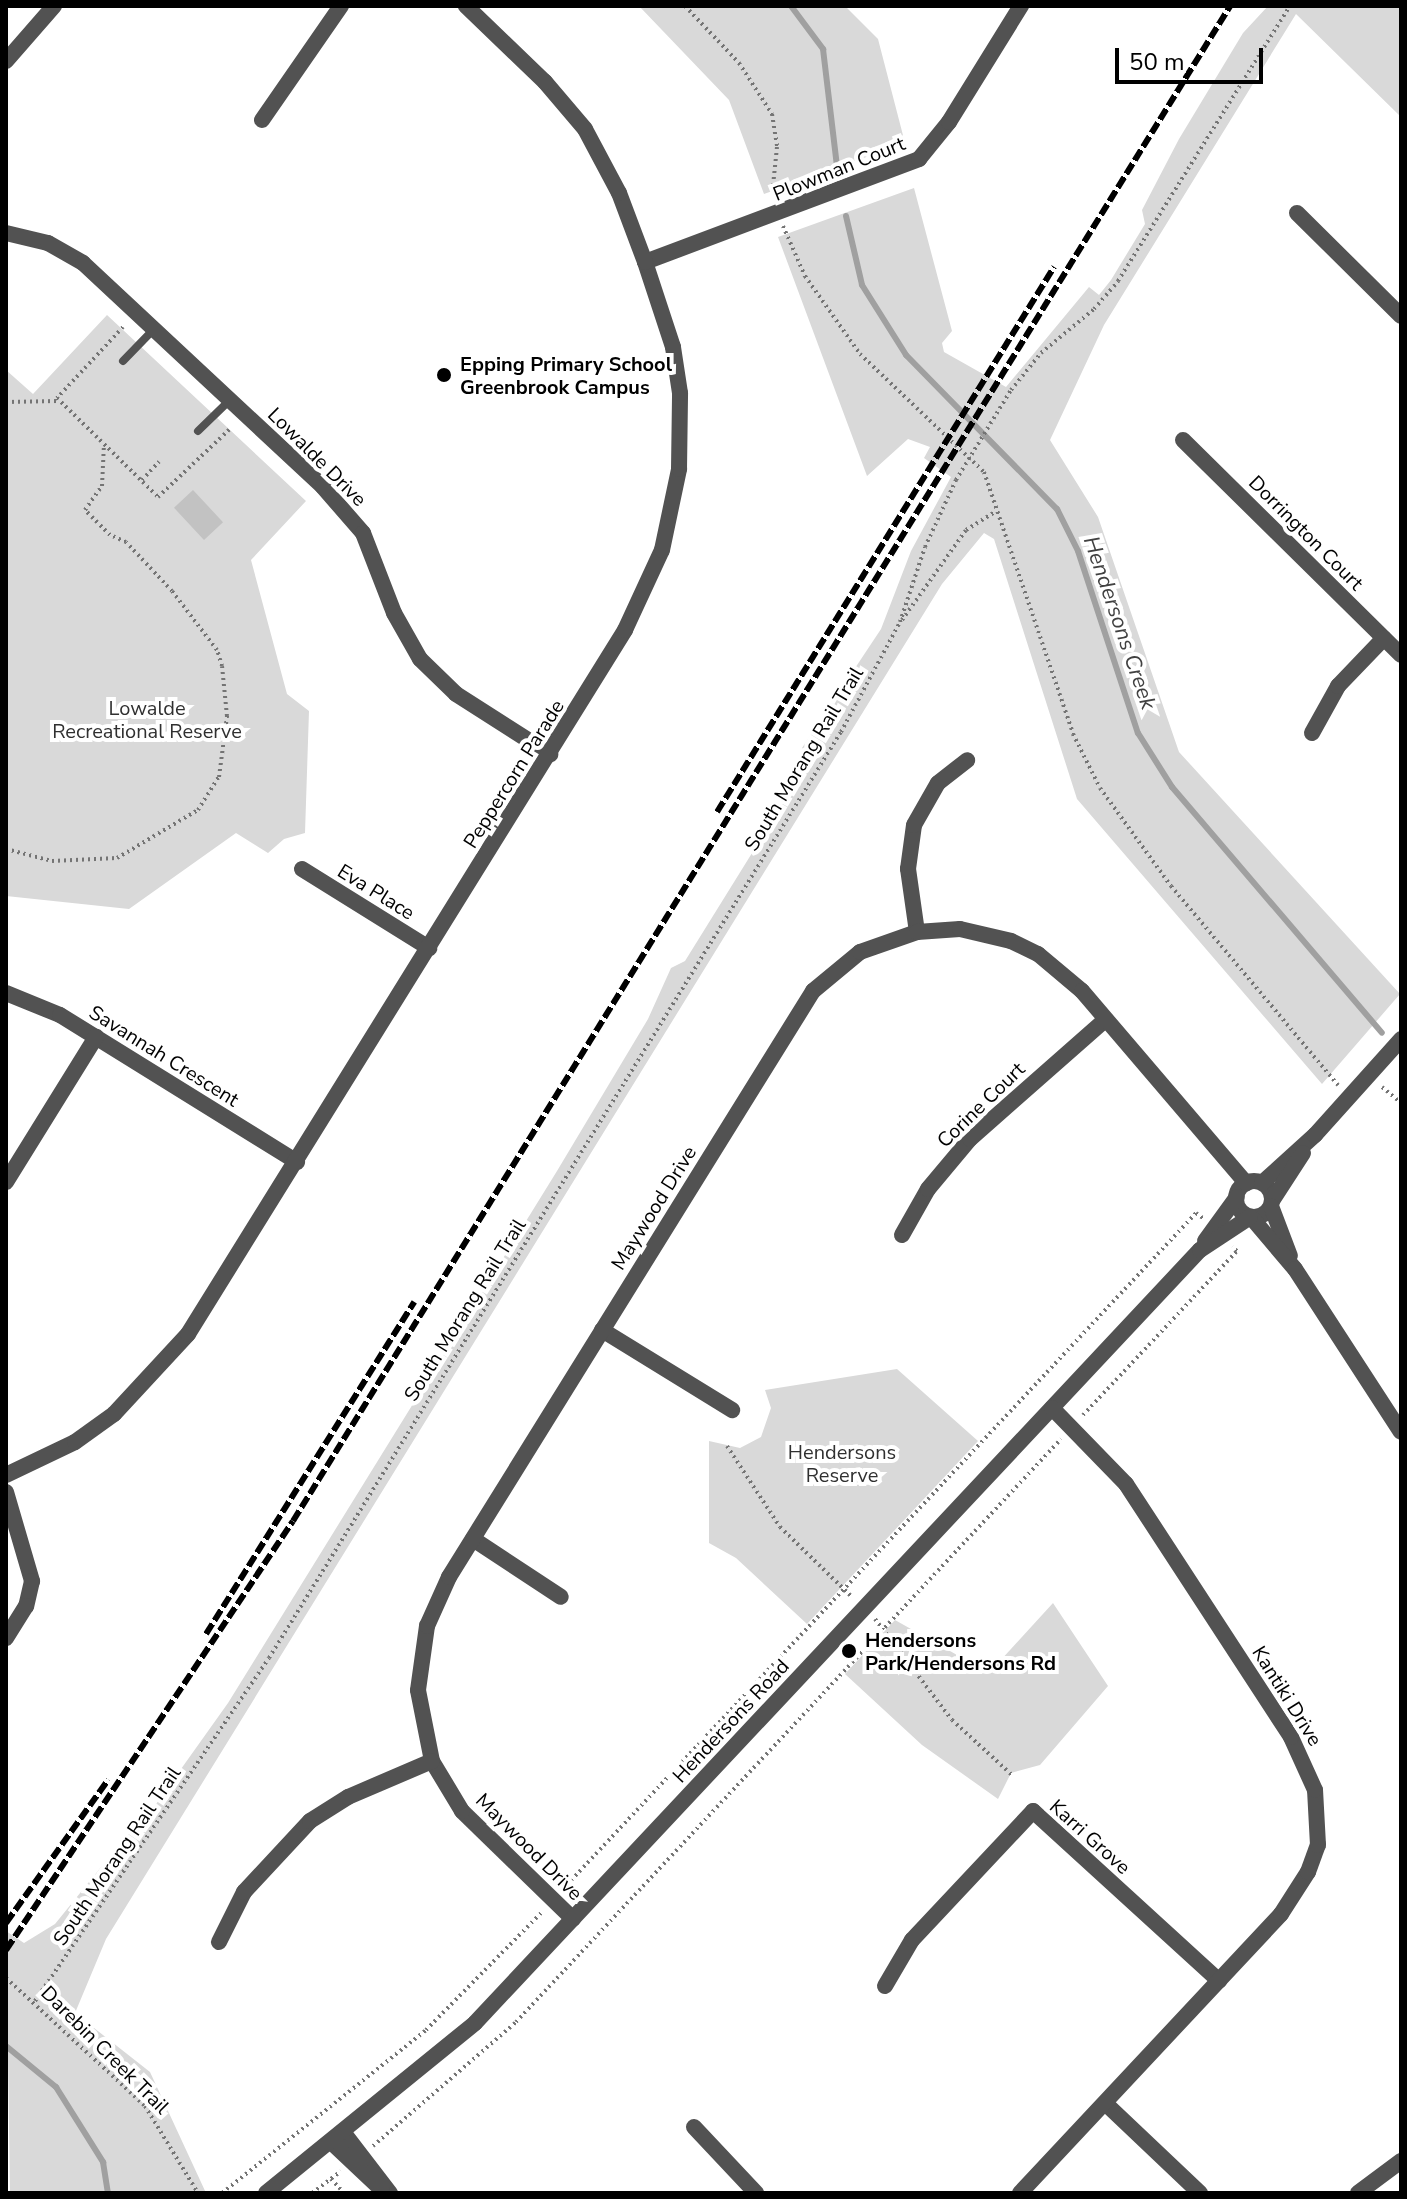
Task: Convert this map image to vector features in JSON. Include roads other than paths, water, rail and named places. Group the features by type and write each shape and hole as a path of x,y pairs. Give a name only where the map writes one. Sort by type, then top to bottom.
{"street":[{"path":"6,61 54,6"},
{"path":"262,120 341,6"},
{"name":"Peppercorn Parade","path":"6,1475 75,1442 143,1388 188,1334 550,754 641,601 673,510 680,393 673,347 619,193 585,129 545,82 466,6"},
{"name":"Plowman Court","path":"645,262 779,215 919,159 949,122 1021,6"},
{"path":"1297,213 1401,316"},
{"name":"Lowalde Drive","path":"6,233 66,252 155,328 323,487 363,533 407,639 436,677 550,754"},
{"name":"Dorrington Court","path":"1183,440 1401,655"},
{"path":"1312,733 1338,686 1384,638"},
{"path":"917,932 908,869 914,825 938,783 967,760"},
{"name":"Eva Place","path":"302,869 429,948"},
{"name":"Maywood Drive","path":"573,1919 462,1811 432,1761 418,1690 421,1653 437,1598 813,991 860,952 917,932 960,929 1011,941 1064,973 1248,1187"},
{"name":"Savannah Crescent","path":"6,993 40,1004 297,1162"},
{"name":"Corine Court","path":"902,1235 928,1189 970,1139 1105,1020"},
{"path":"6,1182 96,1037"},
{"path":"1272,1204 1315,1135 1401,1039"},
{"name":"Hendersons Road","path":"266,2193 455,2042 1200,1250 1248,1187 1315,1135"},
{"path":"1295,1269 1272,1204 1248,1187 1238,1207 1295,1269 1401,1432"},
{"name":"Hendersons Road","path":"1200,1250 1272,1204"},
{"path":"602,1330 732,1410"},
{"name":"Kantiki Drive","path":"1020,2193 1281,1914 1308,1872 1318,1845 1315,1790 1291,1737 1126,1484 1052,1408"},
{"path":"6,1492 32,1581 26,1606 6,1638"},
{"path":"473,1539 561,1597"},
{"path":"219,1942 244,1892 310,1821 348,1797 432,1761"},
{"name":"Karri Grove","path":"885,1986 912,1940 1033,1811 1219,1981"},
{"path":"1105,2103 1200,2193"},
{"path":"694,2127 756,2193"},
{"path":"337,2137 388,2193"},
{"path":"1358,2193 1401,2161"}],"lane":[{"path":"123,361 155,328"},
{"path":"198,431 231,400"}],"waterway":[{"name":"Hendersons Creek","path":"791,6 823,49 837,166"},
{"name":"Hendersons Creek","path":"846,216 862,285 906,355 1057,509 1078,551 1138,733 1172,787 1382,1033"},
{"path":"6,2046 56,2087 103,2162 108,2193"}],"railway":[{"path":"6,1950 293,1521 1230,6"},
{"path":"717,812 1054,267"},
{"path":"206,1634 414,1302"},
{"path":"6,1923 108,1780"}],"place":[{"name":"Epping Primary School Greenbrook Campus","path":"444,375"},
{"name":"Hendersons Park/Hendersons Rd","path":"849,1651"}],"park label":[{"name":"Lowalde Recreational Reserve","path":"147,720"},
{"name":"Hendersons Reserve","path":"842,1464"}]}
